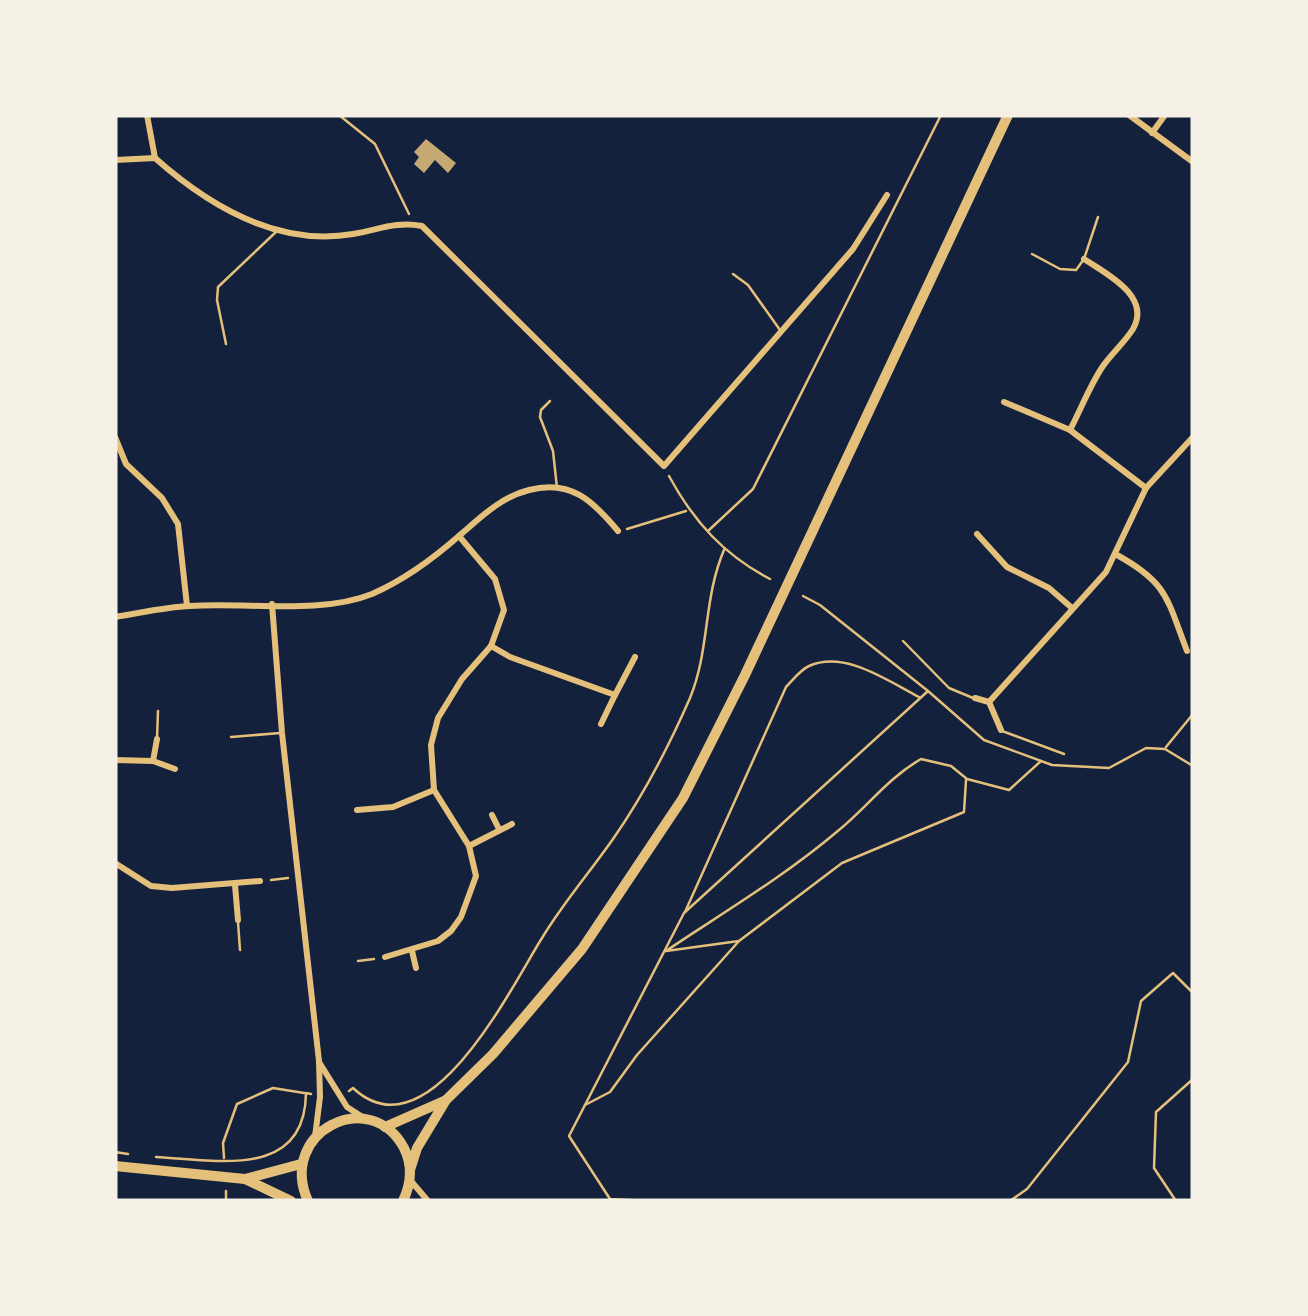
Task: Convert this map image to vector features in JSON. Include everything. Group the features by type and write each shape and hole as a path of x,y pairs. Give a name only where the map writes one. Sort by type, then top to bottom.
{"main road":[{"path":"402,1201 417,1148 446,1100 493,1054 582,949 683,798 746,675 1008,115"},
{"path":"386,1128 446,1100"},
{"path":"308,1201 301,1182 301,1164 314,1136 348,1119 366,1120 386,1128 407,1153 410,1175"},
{"path":"115,1166 245,1179 301,1164"},
{"path":"245,1179 292,1201"}],"street":[{"path":"147,115 155,158 188,187 240,219 278,230 350,234 390,224 422,226 664,466 853,249 887,195"},
{"path":"1128,115 1193,162"},
{"path":"1152,133 1166,115"},
{"path":"115,160 155,158"},
{"path":"1070,430 1100,372 1137,319 1132,296 1111,276 1084,259"},
{"path":"1004,402 1070,430 1146,488"},
{"path":"989,702 1117,554 1146,488 1193,437"},
{"path":"115,438 126,464 162,498 178,524 187,606"},
{"path":"115,617 187,606 306,606 367,596 402,580 486,510 529,490 570,488 594,503 618,531"},
{"path":"977,534 1007,567 1049,588 1072,608"},
{"path":"385,957 438,941 451,931 476,876 469,846 434,790 431,746 438,718 462,679 491,646 500,630 504,610 495,579 459,536"},
{"path":"1117,554 1142,568 1163,590 1187,652"},
{"path":"272,604 282,733 319,1061 320,1097 314,1136"},
{"path":"491,646 510,658 615,695"},
{"path":"601,724 635,657"},
{"path":"975,698 989,702"},
{"path":"989,702 1001,730"},
{"path":"153,761 158,740"},
{"path":"115,760 153,761 175,769"},
{"path":"358,810 393,807 434,790"},
{"path":"492,815 498,829"},
{"path":"469,846 512,824"},
{"path":"115,863 151,886 260,882"},
{"path":"235,885 238,920"},
{"path":"412,951 416,968"},
{"path":"319,1061 347,1106 366,1120"},
{"path":"410,1175 428,1201"}],"lane":[{"path":"1032,254 1052,266 1076,270 1084,259 1098,217"},
{"path":"226,344 216,300 218,287 278,230"},
{"path":"734,274 748,285 781,331"},
{"path":"550,401 540,416 553,451 557,488"},
{"path":"903,641 949,688 975,698"},
{"path":"158,711 158,740"},
{"path":"1001,730 1064,754"},
{"path":"231,737 282,733"},
{"path":"175,769 188,768"},
{"path":"238,920 240,950"}],"path":[{"path":"340,115 374,144 408,206 410,224"},
{"path":"708,531 754,489 941,115"},
{"path":"664,466 688,511 724,550 770,578"},
{"path":"618,531 688,511"},
{"path":"348,1092 353,1088 369,1100 385,1105 422,1093 456,1068 506,1004 542,937 616,835 690,696 700,670 709,592 724,550"},
{"path":"684,913 928,690 820,605 803,596"},
{"path":"647,1201 608,1200 569,1136 684,913 786,687 805,667 822,662 854,664 920,698"},
{"path":"956,715 975,698"},
{"path":"1165,748 1193,714"},
{"path":"664,951 760,889 840,830 896,773 921,759 950,766 966,779 1009,790 1041,762"},
{"path":"584,1106 610,1092 649,1041 739,940 842,863 964,812 966,779"},
{"path":"260,882 297,877"},
{"path":"664,951 739,940"},
{"path":"358,962 385,957"},
{"path":"1010,1201 1027,1190 1128,1062 1141,1001 1173,973 1193,994"},
{"path":"1176,1201 1154,1168 1156,1112 1193,1079"},
{"path":"142,1156 213,1160 248,1160 265,1158 294,1139 305,1114 306,1096 273,1088 238,1104 223,1143 224,1162"},
{"path":"115,1152 129,1154"},
{"path":"220,1179 226,1201"}],"building":[{"path":"426,139 456,163 448,173 435,160 424,173 414,164 419,157 414,152"}]}
